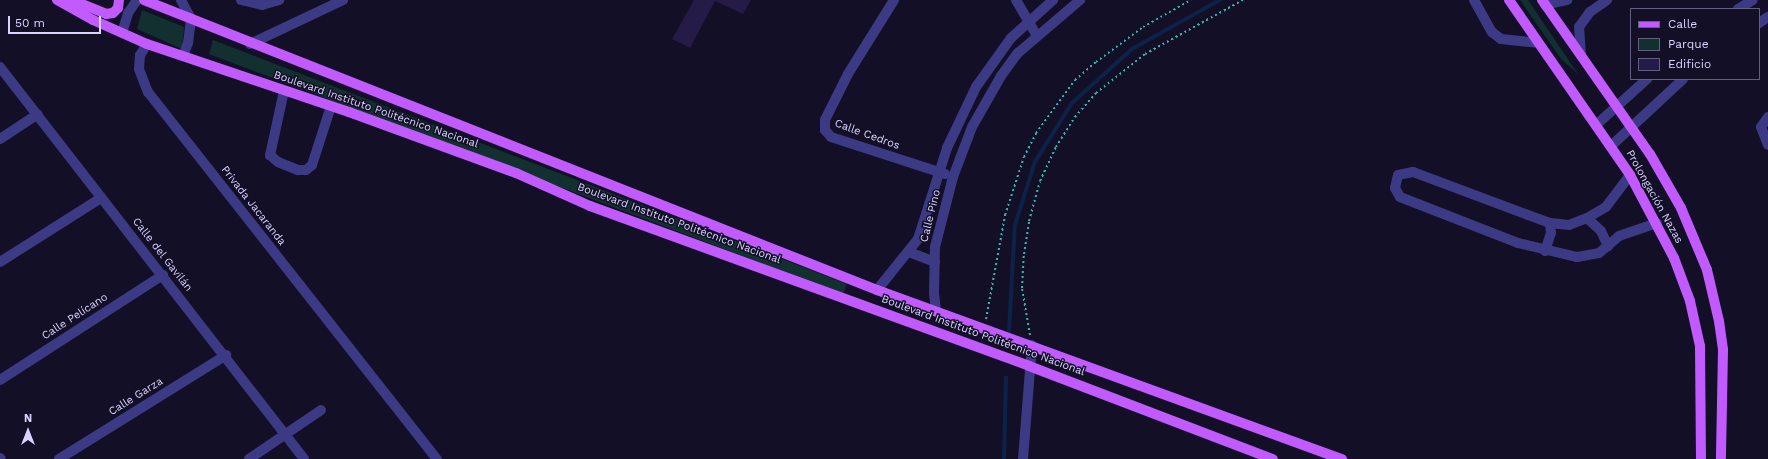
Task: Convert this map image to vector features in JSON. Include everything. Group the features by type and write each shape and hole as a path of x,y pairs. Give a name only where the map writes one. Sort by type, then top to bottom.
{"main road":[{"name":"Boulevard Instituto Politécnico Nacional","path":"57,0 147,44 331,106 516,172 590,206 866,305 1273,459"},
{"path":"72,0 106,14 113,13 119,0"},
{"name":"Boulevard Instituto Politécnico Nacional","path":"144,0 250,44 877,290 936,310 1342,459"},
{"name":"Prolongación Nazas","path":"1509,0 1630,175 1657,223 1685,288 1700,346 1701,459"},
{"name":"Prolongación Nazas","path":"1544,2 1618,106 1682,208 1707,270 1714,295 1723,350 1721,459"},
{"path":"866,305 877,290"}],"street":[{"path":"122,33 128,13 138,0"},
{"path":"181,0 191,19 188,43 183,56"},
{"path":"241,0 262,5 279,0"},
{"name":"Calle Cedros","path":"894,0 848,74 825,120 825,130 831,137 953,177"},
{"path":"1016,0 1037,36"},
{"name":"Calle Pino","path":"877,290 909,252 926,219 938,172 961,114 976,87 1011,38 1053,0"},
{"name":"Calle Pino","path":"936,310 934,293 935,262 940,225 953,177 972,127 987,98 1018,53 1080,0"},
{"path":"1474,0 1492,32 1500,39 1538,43"},
{"path":"1544,2 1567,0"},
{"path":"1581,55 1578,39 1579,27 1590,12 1607,0"},
{"path":"1740,8 1753,0"},
{"path":"250,44 341,1"},
{"name":"Privada Jacaranda","path":"147,44 140,55 139,69 148,92 437,459"},
{"name":"Calle del Gavilán","path":"0,67 38,114 101,198 226,355 304,459"},
{"path":"1596,125 1645,80"},
{"path":"1611,146 1682,80"},
{"path":"284,91 270,155 278,162 298,170 306,170 312,165 331,106"},
{"path":"0,138 38,114"},
{"path":"1768,117 1764,127 1768,145"},
{"path":"1630,175 1606,207 1587,218 1569,225 1550,223 1412,172 1403,172 1394,181 1394,188 1400,197 1518,243 1545,251 1583,257 1599,253 1619,236 1657,223"},
{"path":"0,262 101,198"},
{"path":"1587,218 1601,231 1608,246"},
{"path":"926,219 940,225"},
{"path":"1545,251 1551,233 1550,223"},
{"path":"909,252 935,262"},
{"name":"Calle Pelícano","path":"0,380 163,275"},
{"path":"1024,459 1029,366 1032,345"},
{"name":"Calle Garza","path":"59,459 226,355"},
{"path":"249,459 321,410"}],"path":[{"path":"984,328 1005,215 1024,157 1036,133 1075,80 1096,62 1143,27 1191,0"},
{"path":"1032,345 1022,288 1024,254 1040,181 1056,147 1075,117 1096,93 1120,72 1145,54 1243,0"}],"green space":[{"path":"1520,0 1528,0 1578,74 1561,59"},
{"path":"142,10 184,27 182,49 137,29"},
{"path":"213,40 847,284 843,294 209,54"}],"building":[{"path":"694,0 751,0 743,14 715,1 690,48 672,39"}],"waterway":[{"path":"1009,331 1015,225 1035,162 1072,103 1132,49 1220,0"},
{"path":"1004,459 1006,378"}]}
